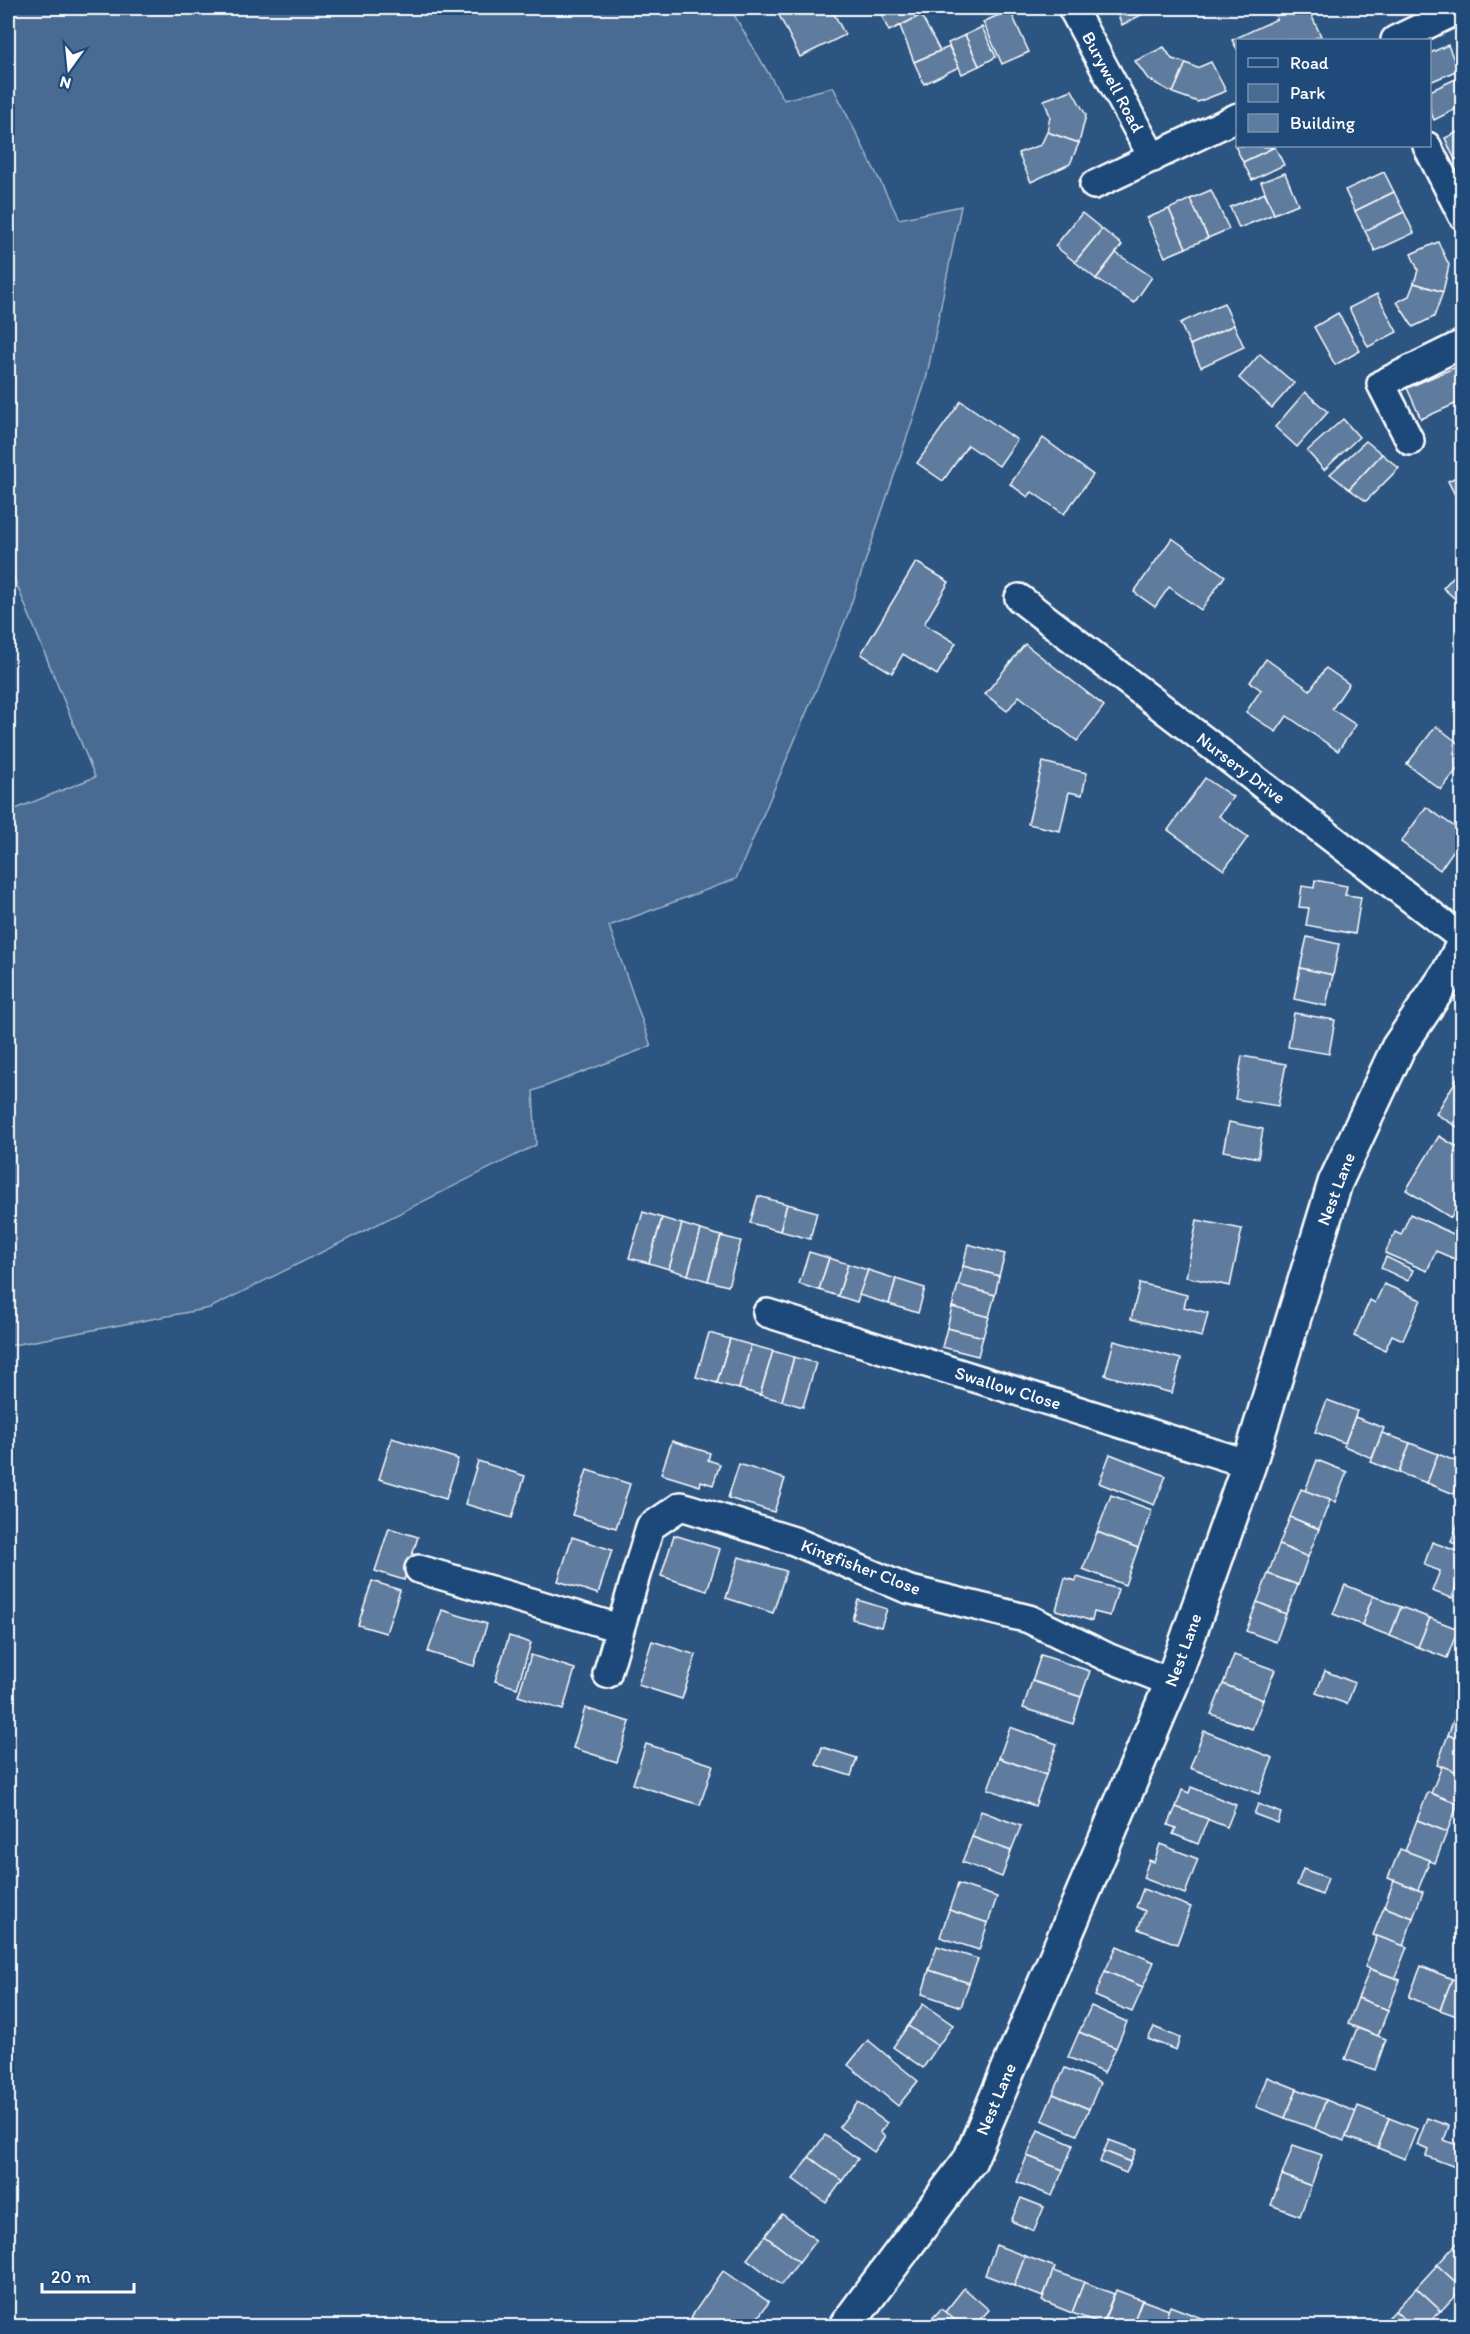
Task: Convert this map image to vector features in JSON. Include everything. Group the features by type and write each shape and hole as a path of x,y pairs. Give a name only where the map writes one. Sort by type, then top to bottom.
{"street":[{"name":"Burywell Road","path":"1072,8 1153,158"},
{"path":"1397,39 1462,8"},
{"path":"1094,184 1236,118"},
{"path":"1428,147 1462,215"},
{"path":"1410,441 1381,384 1462,344"},
{"name":"Nursery Drive","path":"1019,598 1462,938"},
{"name":"Nest Lane","path":"846,2326 970,2160 1172,1683 1249,1464 1335,1183 1398,1048 1458,968"},
{"name":"Swallow Close","path":"767,1313 1249,1464"},
{"name":"Kingfisher Close","path":"607,1674 650,1527 681,1506 794,1541 908,1589 1029,1619 1107,1658 1172,1683"},
{"path":"419,1569 620,1628"}],"green space":[{"path":"23,8 730,8 784,100 833,87 899,219 961,206 926,380 846,619 736,879 609,926 651,1046 533,1091 536,1145 210,1308 8,1346 8,812 95,777 8,563 8,11"}],"building":[{"path":"794,8 831,8 845,35 800,57 779,15"},
{"path":"889,8 924,8 926,13 889,31 880,12"},
{"path":"1115,8 1139,8 1143,14 1122,25"},
{"path":"1271,8 1308,8 1321,36 1313,39 1236,39 1236,47 1232,40 1277,19"},
{"path":"1010,10 1029,52 1002,64 983,22"},
{"path":"921,15 940,51 914,62 900,26"},
{"path":"982,27 996,57 979,66 965,35"},
{"path":"965,35 979,66 962,74 948,43"},
{"path":"1448,45 1458,70 1431,82 1431,53"},
{"path":"949,47 959,67 924,84 914,62"},
{"path":"1164,47 1172,59 1186,63 1173,93 1148,79 1135,61"},
{"path":"1211,62 1226,91 1198,102 1173,93 1186,63 1197,68"},
{"path":"1462,76 1462,106 1434,120 1431,112 1431,91"},
{"path":"1072,90 1086,115 1079,143 1047,132 1050,116 1044,100"},
{"path":"1462,130 1462,156 1455,160 1445,138"},
{"path":"1047,132 1079,143 1070,164 1031,182 1018,153 1041,145"},
{"path":"1236,143 1236,147 1275,147 1243,162 1234,144"},
{"path":"1275,147 1284,165 1252,180 1243,162"},
{"path":"1384,172 1394,192 1355,211 1345,190"},
{"path":"1285,173 1298,204 1274,214 1261,182"},
{"path":"1211,190 1229,229 1208,238 1190,199"},
{"path":"1394,192 1404,212 1365,231 1355,211"},
{"path":"1265,193 1274,214 1239,228 1230,207"},
{"path":"1190,199 1208,238 1186,248 1169,209"},
{"path":"1169,209 1186,248 1165,257 1147,218"},
{"path":"1404,212 1414,233 1375,251 1365,231"},
{"path":"1082,213 1102,229 1075,262 1055,246"},
{"path":"1102,229 1122,245 1096,279 1075,262"},
{"path":"1438,242 1449,265 1443,292 1414,283 1418,270 1411,254"},
{"path":"1116,253 1152,277 1134,303 1096,279"},
{"path":"1414,283 1443,292 1434,317 1413,327 1397,302 1409,296"},
{"path":"1377,294 1397,332 1368,347 1349,308"},
{"path":"1224,303 1234,325 1190,345 1180,323"},
{"path":"1338,313 1360,351 1335,365 1314,327"},
{"path":"1234,325 1244,347 1201,367 1190,345"},
{"path":"1260,354 1294,383 1272,408 1239,378"},
{"path":"1456,367 1462,382 1462,401 1421,419 1407,388"},
{"path":"1305,392 1328,412 1297,447 1275,427"},
{"path":"961,401 1017,440 999,466 968,445 943,481 917,463"},
{"path":"1343,419 1359,437 1324,470 1307,451"},
{"path":"1043,438 1093,475 1064,514 1032,492 1028,497 1010,484"},
{"path":"1366,441 1382,454 1349,489 1330,474"},
{"path":"1382,454 1399,468 1366,501 1349,489"},
{"path":"1462,474 1462,509 1448,481"},
{"path":"1172,538 1225,576 1201,610 1169,587 1155,607 1134,592"},
{"path":"916,562 949,582 924,624 956,643 937,675 903,654 892,673 861,654"},
{"path":"1462,569 1462,605 1443,588"},
{"path":"1025,644 1104,706 1077,741 1019,696 1007,711 985,694"},
{"path":"1266,659 1310,690 1326,668 1349,684 1332,709 1356,725 1338,751 1287,716 1276,732 1246,712 1261,690 1250,682"},
{"path":"1436,726 1462,746 1462,763 1441,790 1407,764"},
{"path":"1043,762 1087,773 1082,795 1069,792 1060,831 1028,824"},
{"path":"1205,778 1233,797 1219,816 1248,837 1224,870 1168,830"},
{"path":"1426,807 1462,832 1462,838 1440,870 1401,842"},
{"path":"1315,880 1347,886 1345,895 1361,897 1355,934 1306,925 1309,908 1299,907 1302,886 1314,888"},
{"path":"1307,937 1339,944 1333,975 1300,968"},
{"path":"1300,968 1333,975 1326,1006 1294,999"},
{"path":"1294,1013 1335,1020 1329,1054 1288,1047"},
{"path":"1242,1056 1286,1064 1278,1106 1235,1099"},
{"path":"1462,1070 1462,1130 1436,1114"},
{"path":"1229,1122 1263,1129 1258,1158 1223,1151"},
{"path":"1439,1136 1462,1150 1460,1178 1462,1198 1451,1218 1406,1190"},
{"path":"758,1196 787,1204 780,1231 750,1223"},
{"path":"787,1204 817,1212 810,1239 780,1231"},
{"path":"643,1212 662,1218 649,1263 629,1258"},
{"path":"1410,1214 1462,1238 1462,1248 1457,1260 1436,1251 1427,1271 1385,1253 1395,1232 1401,1235"},
{"path":"662,1218 682,1224 669,1269 649,1263"},
{"path":"1197,1220 1242,1229 1230,1286 1186,1277"},
{"path":"682,1224 701,1230 688,1275 669,1269"},
{"path":"701,1230 721,1236 708,1281 688,1275"},
{"path":"721,1236 741,1241 728,1286 708,1281"},
{"path":"968,1244 1005,1254 999,1276 963,1266"},
{"path":"809,1252 829,1258 819,1290 799,1284"},
{"path":"1386,1257 1413,1270 1408,1281 1381,1268"},
{"path":"829,1258 848,1264 838,1296 819,1290"},
{"path":"848,1264 868,1270 857,1302 838,1296"},
{"path":"963,1266 999,1276 995,1295 958,1285"},
{"path":"868,1270 896,1279 889,1304 859,1295"},
{"path":"896,1279 925,1288 918,1313 889,1304"},
{"path":"1140,1283 1187,1295 1184,1307 1208,1313 1202,1337 1131,1319"},
{"path":"1384,1284 1421,1300 1403,1340 1392,1335 1385,1350 1354,1336 1370,1300 1375,1303"},
{"path":"958,1285 995,1295 989,1317 952,1307"},
{"path":"952,1307 989,1317 983,1337 947,1328"},
{"path":"947,1328 983,1337 978,1356 942,1347"},
{"path":"709,1333 730,1339 717,1383 696,1377"},
{"path":"730,1339 751,1345 739,1389 717,1383"},
{"path":"1114,1341 1181,1359 1172,1393 1105,1375"},
{"path":"751,1345 773,1351 760,1395 739,1389"},
{"path":"773,1351 794,1357 782,1401 760,1395"},
{"path":"794,1357 816,1363 803,1407 782,1401"},
{"path":"1327,1400 1357,1411 1345,1443 1315,1432"},
{"path":"1355,1417 1384,1428 1372,1458 1344,1446"},
{"path":"1382,1433 1410,1443 1399,1473 1371,1462"},
{"path":"392,1438 458,1459 446,1499 379,1479"},
{"path":"672,1441 710,1453 708,1460 720,1464 713,1485 701,1481 700,1486 661,1474"},
{"path":"1410,1443 1438,1454 1427,1483 1399,1473"},
{"path":"1110,1454 1166,1476 1154,1505 1099,1483"},
{"path":"1438,1454 1462,1464 1462,1473 1454,1494 1427,1483"},
{"path":"1317,1460 1347,1472 1335,1502 1305,1491"},
{"path":"478,1461 525,1476 512,1518 465,1504"},
{"path":"739,1464 785,1479 774,1512 728,1498"},
{"path":"587,1470 630,1484 616,1528 572,1515"},
{"path":"1301,1489 1330,1500 1319,1529 1290,1517"},
{"path":"1111,1495 1152,1510 1138,1548 1097,1532"},
{"path":"1462,1513 1462,1547 1451,1542"},
{"path":"1290,1517 1319,1529 1308,1557 1279,1545"},
{"path":"389,1528 418,1537 404,1580 375,1571"},
{"path":"1097,1532 1138,1548 1125,1585 1083,1569"},
{"path":"674,1535 720,1549 707,1591 661,1576"},
{"path":"572,1537 612,1550 598,1594 558,1581"},
{"path":"1432,1542 1462,1553 1458,1564 1462,1566 1462,1570 1452,1598 1432,1591 1440,1571 1424,1565"},
{"path":"1279,1545 1308,1557 1298,1585 1268,1574"},
{"path":"739,1557 786,1571 773,1613 726,1598"},
{"path":"1268,1574 1298,1585 1286,1614 1257,1602"},
{"path":"1077,1577 1118,1589 1110,1616 1094,1612 1092,1621 1056,1610 1065,1578 1076,1581"},
{"path":"372,1581 400,1590 386,1633 358,1625"},
{"path":"1345,1585 1373,1596 1362,1625 1333,1614"},
{"path":"1373,1596 1401,1607 1390,1636 1362,1625"},
{"path":"858,1600 887,1609 881,1627 852,1619"},
{"path":"1257,1602 1286,1614 1276,1642 1246,1631"},
{"path":"1401,1607 1430,1618 1418,1647 1390,1636"},
{"path":"442,1610 487,1624 474,1666 428,1652"},
{"path":"1430,1618 1458,1629 1447,1658 1418,1647"},
{"path":"509,1636 531,1643 517,1688 495,1681"},
{"path":"652,1641 696,1655 682,1699 638,1685"},
{"path":"531,1655 575,1669 563,1710 518,1696"},
{"path":"1041,1655 1090,1671 1081,1697 1032,1681"},
{"path":"1234,1655 1275,1670 1263,1700 1223,1684"},
{"path":"1325,1671 1355,1683 1347,1704 1316,1693"},
{"path":"1032,1681 1081,1697 1073,1724 1023,1708"},
{"path":"1223,1684 1263,1700 1252,1729 1211,1714"},
{"path":"1459,1706 1462,1708 1462,1741 1448,1735"},
{"path":"585,1708 630,1722 617,1762 573,1748"},
{"path":"1010,1727 1057,1744 1046,1775 999,1758"},
{"path":"1204,1731 1273,1758 1259,1794 1190,1768"},
{"path":"1448,1735 1462,1741 1462,1774 1437,1765"},
{"path":"646,1744 713,1765 700,1805 633,1784"},
{"path":"822,1747 857,1758 851,1776 816,1765"},
{"path":"999,1758 1046,1775 1035,1806 988,1789"},
{"path":"1442,1766 1462,1774 1462,1805 1431,1793"},
{"path":"1191,1787 1236,1805 1227,1827 1176,1807 1182,1790 1189,1793"},
{"path":"1428,1792 1458,1804 1447,1832 1417,1820"},
{"path":"1258,1804 1281,1813 1278,1823 1254,1814"},
{"path":"1176,1807 1208,1819 1198,1844 1173,1834 1176,1828 1168,1825"},
{"path":"981,1811 1021,1826 1011,1851 972,1837"},
{"path":"1417,1820 1447,1832 1435,1863 1405,1851"},
{"path":"972,1837 1011,1851 1002,1877 962,1862"},
{"path":"1160,1844 1198,1859 1185,1894 1143,1878 1149,1860 1154,1862"},
{"path":"1400,1849 1430,1860 1418,1890 1388,1878"},
{"path":"1303,1869 1328,1878 1322,1895 1297,1885"},
{"path":"1394,1880 1423,1892 1413,1918 1384,1907"},
{"path":"958,1884 997,1897 988,1923 949,1910"},
{"path":"1143,1889 1191,1907 1177,1944 1138,1929 1145,1911 1136,1907"},
{"path":"1384,1907 1413,1918 1403,1946 1373,1935"},
{"path":"949,1910 988,1923 979,1950 940,1937"},
{"path":"1377,1936 1407,1947 1395,1978 1365,1967"},
{"path":"937,1946 978,1959 969,1983 929,1970"},
{"path":"1117,1946 1154,1962 1143,1987 1105,1971"},
{"path":"1421,1966 1452,1979 1440,2010 1409,1997"},
{"path":"1370,1969 1400,1980 1388,2010 1358,1998"},
{"path":"929,1970 969,1983 961,2007 922,1994"},
{"path":"1105,1971 1143,1987 1132,2012 1095,1996"},
{"path":"1452,1979 1462,1982 1462,2018 1440,2010"},
{"path":"1358,1998 1388,2010 1378,2036 1348,2024"},
{"path":"923,2004 953,2025 938,2046 908,2026"},
{"path":"1091,2006 1127,2022 1116,2048 1079,2032"},
{"path":"908,2026 938,2046 923,2068 893,2047"},
{"path":"1154,2027 1180,2038 1176,2050 1148,2039"},
{"path":"1357,2028 1386,2039 1375,2070 1345,2059"},
{"path":"1079,2032 1116,2048 1104,2073 1068,2057"},
{"path":"868,2040 918,2081 898,2106 848,2065"},
{"path":"1065,2068 1100,2083 1089,2109 1053,2094"},
{"path":"1267,2077 1297,2089 1285,2118 1256,2107"},
{"path":"1297,2089 1326,2100 1315,2129 1285,2118"},
{"path":"1053,2094 1089,2109 1077,2135 1042,2120"},
{"path":"1326,2100 1356,2112 1344,2141 1315,2129"},
{"path":"858,2102 887,2123 880,2132 885,2137 874,2152 839,2127"},
{"path":"1358,2106 1389,2118 1378,2148 1346,2137"},
{"path":"1389,2118 1417,2129 1405,2159 1378,2148"},
{"path":"1427,2118 1449,2126 1444,2140 1462,2147 1458,2168 1426,2156 1428,2150 1417,2145"},
{"path":"1038,2130 1073,2145 1063,2170 1027,2156"},
{"path":"825,2135 858,2159 842,2181 809,2157"},
{"path":"1109,2140 1136,2150 1131,2162 1104,2151"},
{"path":"1293,2145 1322,2155 1311,2186 1282,2175"},
{"path":"1104,2151 1131,2162 1126,2173 1100,2162"},
{"path":"1027,2156 1063,2170 1052,2196 1017,2182"},
{"path":"809,2157 842,2181 826,2203 793,2179"},
{"path":"1282,2175 1311,2186 1300,2216 1271,2205"},
{"path":"1021,2198 1044,2207 1034,2231 1011,2221"},
{"path":"782,2214 816,2240 799,2262 765,2236"},
{"path":"765,2236 799,2262 781,2285 747,2259"},
{"path":"1458,2242 1462,2246 1462,2288 1437,2265"},
{"path":"996,2245 1025,2256 1014,2286 985,2275"},
{"path":"1025,2256 1055,2267 1043,2297 1014,2286"},
{"path":"1437,2265 1462,2288 1441,2311 1416,2288"},
{"path":"723,2271 769,2302 752,2326 704,2326 691,2317"},
{"path":"1053,2271 1084,2282 1072,2313 1042,2301"},
{"path":"1084,2282 1114,2294 1102,2324 1072,2313"},
{"path":"964,2288 989,2310 974,2326 962,2326 945,2312"},
{"path":"1416,2288 1441,2311 1426,2326 1412,2326 1395,2311"},
{"path":"1116,2290 1142,2300 1132,2326 1119,2326 1104,2321"},
{"path":"1142,2300 1169,2310 1163,2326 1132,2326"},
{"path":"1170,2306 1201,2318 1197,2326 1163,2326"},
{"path":"941,2309 945,2312 962,2326 925,2326"},
{"path":"1395,2311 1412,2326 1380,2326"},
{"path":"1201,2318 1224,2326 1197,2326"}]}
